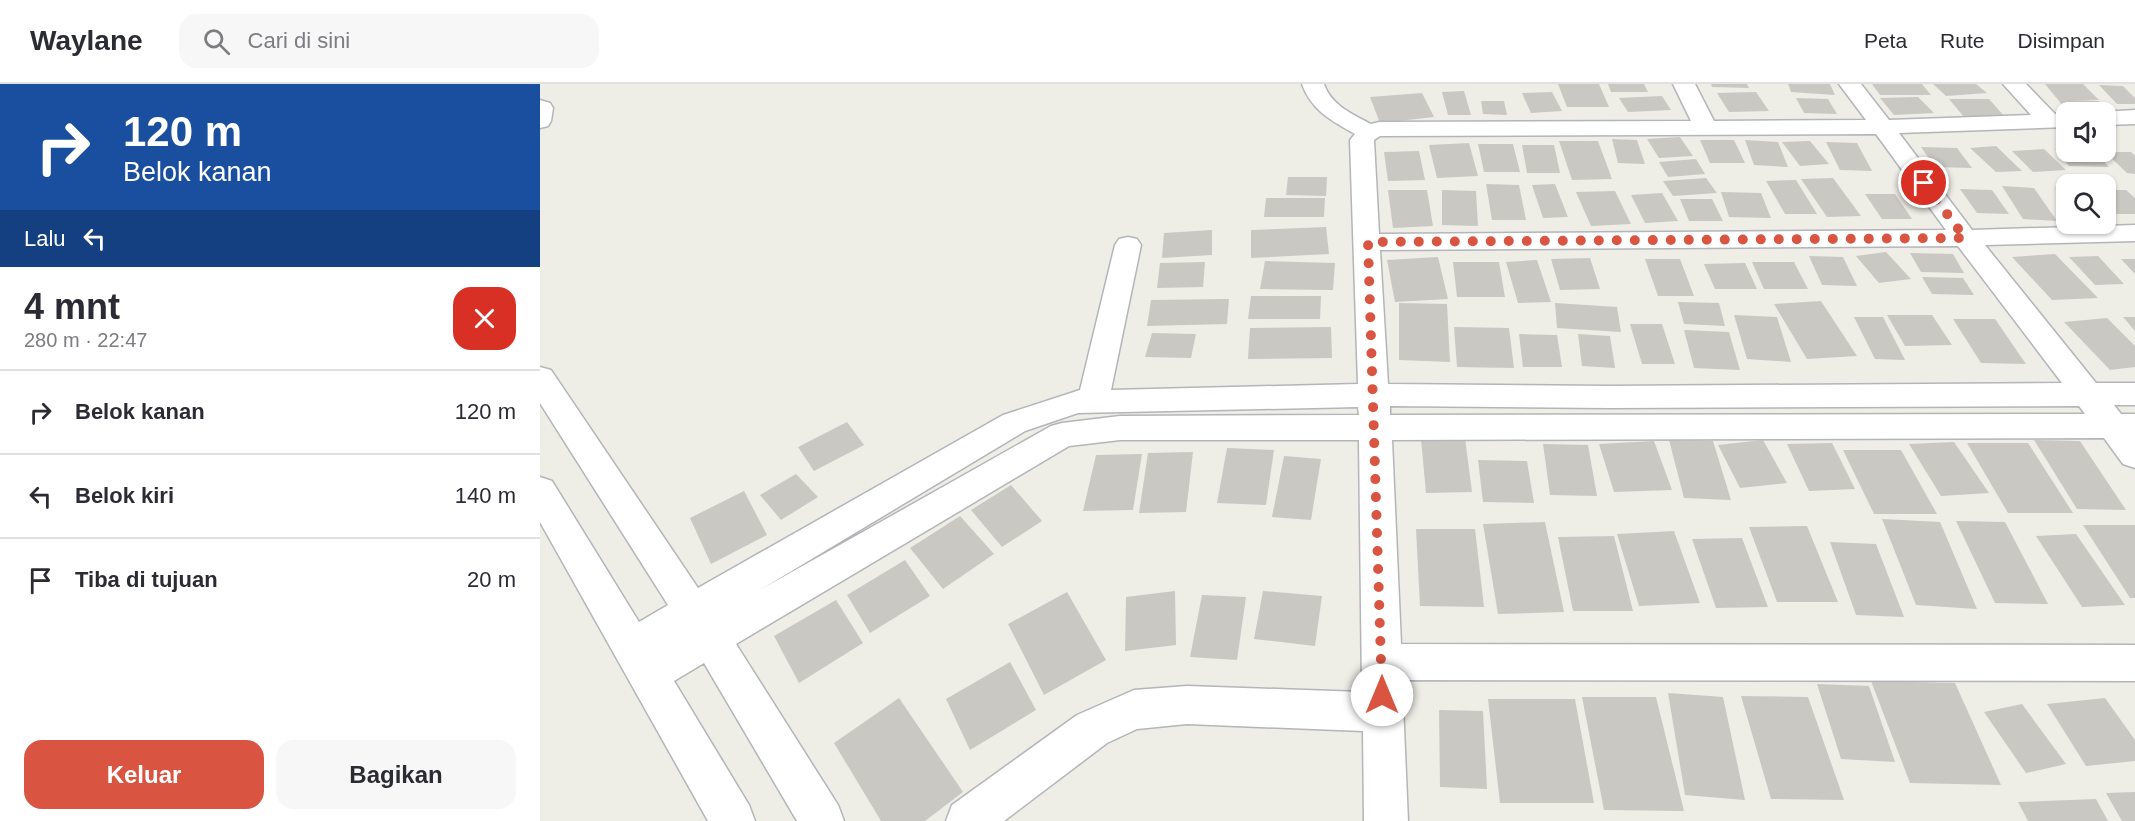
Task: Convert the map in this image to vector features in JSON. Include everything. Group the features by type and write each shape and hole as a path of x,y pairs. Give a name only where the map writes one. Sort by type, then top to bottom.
{"street":[{"path":"1312,84 1315,94 1326,106 1368,132"},
{"path":"1684,84 1706,128"},
{"path":"1850,84 1965,238 2088,395 2124,426 2135,455"},
{"path":"2014,84 2056,119"},
{"path":"540,107 542,108 540,121"},
{"path":"2116,118 2135,117"},
{"path":"1386,821 1375,428 1362,140 1368,132 1379,129 1883,128 2056,121"},
{"path":"1368,242 1965,238 2135,233"},
{"path":"1093,402 1128,245"},
{"path":"540,378 701,625 822,821"},
{"path":"640,660 1056,422 1076,402 1372,395 2135,394"},
{"path":"1056,422 1120,428 2124,426"},
{"path":"540,492 733,821"},
{"path":"1382,662 2135,663"},
{"path":"968,821 1092,729 1134,710 1187,705 1382,712"}],"building":[{"path":"1558,84 1599,84 1609,107 1567,107"},
{"path":"1608,84 1644,84 1648,92 1611,92"},
{"path":"1711,84 1747,84 1749,88 1712,87"},
{"path":"1788,84 1830,84 1835,95 1791,92"},
{"path":"1872,84 1922,84 1931,95 1880,95"},
{"path":"1933,84 1976,84 1987,93 1946,96"},
{"path":"2045,84 2083,84 2099,100 2072,100 2099,102 2060,102"},
{"path":"2099,85 2123,86 2135,98 2135,104 2117,104"},
{"path":"1464,91 1471,115 1448,115 1442,92"},
{"path":"1552,92 1562,111 1531,113 1522,93"},
{"path":"1756,92 1769,111 1729,112 1717,93"},
{"path":"1422,93 1434,117 1380,123 1370,97"},
{"path":"1662,96 1671,110 1628,112 1619,98"},
{"path":"1918,97 1934,113 1894,115 1880,98"},
{"path":"1796,98 1828,99 1837,114 1804,113"},
{"path":"1949,99 1989,99 2005,117 1964,117"},
{"path":"1481,101 1504,101 1507,115 1483,114"},
{"path":"1680,137 1693,156 1659,158 1647,139"},
{"path":"1612,139 1637,140 1645,164 1618,163"},
{"path":"1700,140 1734,140 1745,163 1710,163"},
{"path":"1745,140 1778,142 1788,167 1754,165"},
{"path":"1559,141 1598,141 1612,179 1572,180"},
{"path":"1810,141 1829,164 1800,166 1782,142"},
{"path":"1826,142 1857,143 1872,171 1840,170"},
{"path":"1469,143 1478,176 1437,178 1429,145"},
{"path":"1478,144 1513,144 1520,172 1484,172"},
{"path":"1522,145 1554,145 1560,173 1527,173"},
{"path":"1996,146 2022,171 1996,172 1970,148"},
{"path":"1921,147 1957,148 1972,168 1935,167"},
{"path":"2044,149 2066,170 2033,172 2012,151"},
{"path":"1419,151 1425,180 1388,181 1384,152"},
{"path":"2116,152 2131,152 2135,156 2135,174 2127,173 2115,162"},
{"path":"1696,159 1705,174 1668,177 1659,162"},
{"path":"2066,162 2104,162 2109,167 2069,166"},
{"path":"1288,177 1327,177 1326,196 1286,195"},
{"path":"1706,178 1717,193 1673,196 1663,181"},
{"path":"1833,178 1861,216 1827,217 1801,179"},
{"path":"1796,180 1817,214 1785,214 1766,181"},
{"path":"1486,184 1519,185 1526,220 1492,220"},
{"path":"1555,184 1568,217 1543,218 1532,185"},
{"path":"2002,186 2034,188 2056,221 2023,219"},
{"path":"1960,189 1992,190 2009,214 1977,213"},
{"path":"1388,190 1427,190 1433,226 1393,228"},
{"path":"1442,190 1476,191 1478,226 1442,225"},
{"path":"2116,190 2126,190 2135,198 2135,214 2116,214"},
{"path":"1615,191 1631,224 1591,226 1576,192"},
{"path":"1721,192 1761,193 1771,218 1729,217"},
{"path":"1662,193 1678,221 1645,223 1631,195"},
{"path":"1865,194 1895,194 1912,219 1882,219"},
{"path":"1266,198 1325,198 1324,217 1264,217"},
{"path":"1680,199 1712,199 1723,221 1689,221"},
{"path":"1326,227 1329,254 1251,258 1251,230"},
{"path":"1212,230 1212,255 1162,258 1164,233"},
{"path":"1886,252 1911,279 1879,283 1856,256"},
{"path":"1910,253 1953,254 1964,273 1921,272"},
{"path":"2055,254 2098,298 2052,300 2012,257"},
{"path":"1809,256 1843,257 1857,286 1822,285"},
{"path":"2098,256 2124,284 2095,285 2069,257"},
{"path":"1438,257 1448,299 1395,302 1387,260"},
{"path":"1590,258 1600,289 1560,290 1551,259"},
{"path":"1645,259 1680,259 1694,296 1658,296"},
{"path":"2121,259 2135,259 2135,274"},
{"path":"1537,260 1551,302 1518,303 1506,262"},
{"path":"1265,261 1335,263 1333,290 1260,289"},
{"path":"1205,262 1203,287 1157,288 1160,263"},
{"path":"1453,262 1499,262 1505,297 1457,297"},
{"path":"1752,262 1794,262 1808,289 1764,289"},
{"path":"1745,263 1757,289 1715,289 1704,264"},
{"path":"1922,277 1963,278 1974,295 1932,294"},
{"path":"1251,296 1321,296 1320,319 1248,319"},
{"path":"1229,299 1227,324 1147,326 1151,300"},
{"path":"1821,301 1857,356 1807,359 1774,304"},
{"path":"1678,302 1719,303 1725,326 1684,324"},
{"path":"1399,303 1447,304 1450,362 1399,360"},
{"path":"1555,303 1617,307 1621,332 1557,328"},
{"path":"1734,315 1777,317 1791,362 1747,359"},
{"path":"1887,315 1932,315 1952,345 1905,346"},
{"path":"1854,317 1883,317 1905,360 1875,359"},
{"path":"2123,317 2135,317 2135,331"},
{"path":"2107,318 2135,346 2135,367 2110,370 2064,322"},
{"path":"1953,319 1995,319 2026,364 1981,363"},
{"path":"1630,324 1662,324 1675,364 1642,364"},
{"path":"1331,327 1332,358 1248,359 1250,328"},
{"path":"1454,327 1509,328 1514,368 1457,367"},
{"path":"1684,330 1729,332 1740,370 1694,368"},
{"path":"1152,333 1196,334 1191,358 1145,357"},
{"path":"1519,334 1557,335 1562,367 1523,367"},
{"path":"1578,334 1610,336 1615,368 1582,366"},
{"path":"847,422 864,445 814,471 798,447"},
{"path":"1465,438 1472,492 1426,493 1421,439"},
{"path":"1669,440 1713,441 1731,500 1684,498"},
{"path":"1763,440 1787,483 1740,488 1718,445"},
{"path":"2034,440 2080,441 2126,510 2077,509"},
{"path":"1654,441 1672,490 1614,492 1599,444"},
{"path":"1954,442 1989,493 1941,496 1909,444"},
{"path":"1832,443 1855,489 1809,491 1787,444"},
{"path":"1967,443 2028,443 2073,513 2008,513"},
{"path":"1543,444 1588,445 1597,496 1550,495"},
{"path":"1227,448 1274,450 1266,505 1217,503"},
{"path":"1843,450 1901,450 1937,514 1874,514"},
{"path":"1193,452 1186,512 1139,513 1148,453"},
{"path":"1142,454 1133,510 1083,511 1096,455"},
{"path":"1284,456 1321,459 1311,520 1272,517"},
{"path":"1478,460 1527,461 1534,503 1483,502"},
{"path":"796,474 818,497 781,520 760,495"},
{"path":"1011,485 1042,521 1002,547 971,510"},
{"path":"744,491 767,535 711,564 690,518"},
{"path":"960,516 994,554 943,589 910,548"},
{"path":"1882,519 1940,522 1977,609 1916,605"},
{"path":"1956,521 2005,522 2048,604 1995,603"},
{"path":"1545,522 1564,612 1498,614 1483,524"},
{"path":"2083,525 2135,525 2135,598 2130,598"},
{"path":"1807,526 1838,602 1777,602 1749,527"},
{"path":"1416,529 1475,529 1484,607 1420,606"},
{"path":"1674,531 1700,603 1639,606 1617,534"},
{"path":"2076,534 2125,605 2082,607 2036,536"},
{"path":"1614,536 1633,611 1573,611 1558,537"},
{"path":"1742,538 1768,607 1716,608 1692,539"},
{"path":"1830,542 1876,544 1904,617 1856,615"},
{"path":"905,560 930,596 870,633 847,595"},
{"path":"1175,591 1176,645 1125,651 1126,597"},
{"path":"1263,591 1322,596 1315,646 1254,639"},
{"path":"1067,592 1106,660 1044,695 1008,624"},
{"path":"1202,595 1246,597 1237,660 1190,657"},
{"path":"836,600 863,643 799,683 774,636"},
{"path":"1010,662 1036,710 970,750 946,699"},
{"path":"1871,681 1955,683 2001,785 1910,783"},
{"path":"1817,684 1869,686 1895,762 1841,759"},
{"path":"1668,693 1723,697 1745,800 1685,795"},
{"path":"1741,696 1808,697 1844,800 1771,799"},
{"path":"1582,697 1656,697 1684,811 1604,810"},
{"path":"899,698 963,792 925,821 881,821 834,743"},
{"path":"2105,698 2135,740 2135,761 2086,766 2047,704"},
{"path":"1488,699 1575,699 1594,803 1500,803"},
{"path":"2022,704 2066,764 2026,773 1984,712"},
{"path":"1439,710 1483,711 1487,789 1440,787"},
{"path":"2135,792 2135,821 2122,821 2106,793"},
{"path":"2096,799 2108,821 2028,821 2018,802"}],"route":[{"path":"1382,695 1368,242 1965,238 1924,183"}]}
